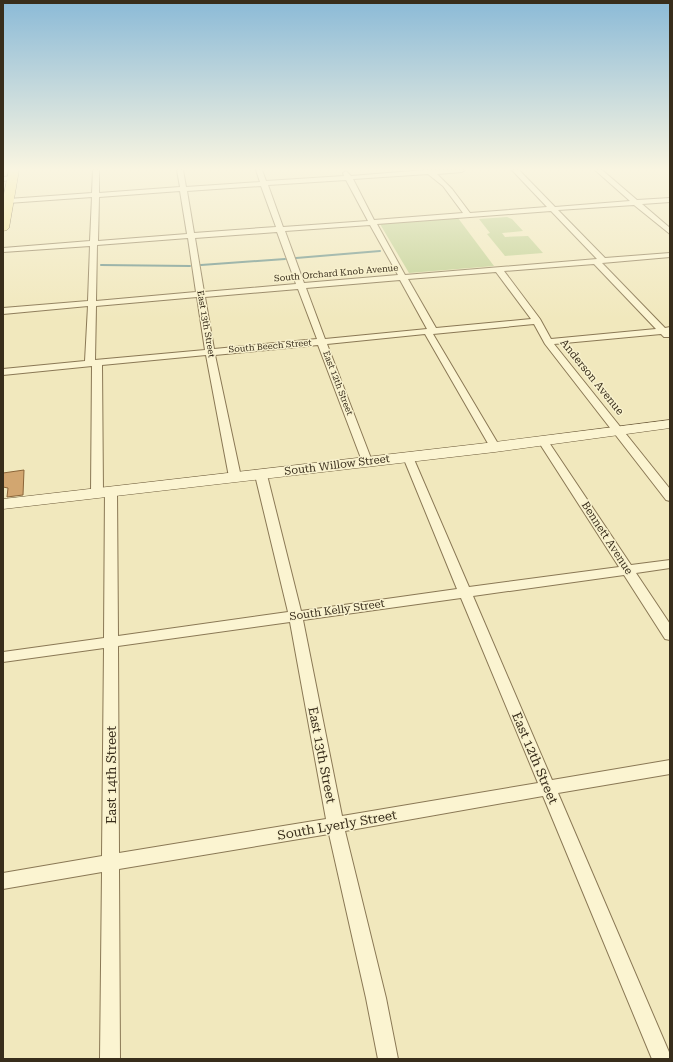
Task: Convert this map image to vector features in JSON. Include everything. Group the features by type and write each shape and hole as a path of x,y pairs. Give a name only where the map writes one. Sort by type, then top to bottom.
{"main road":[{"name":"South Willow Street","path":"3,504 495,447 620,432 670,424"}],"street":[{"name":"East 14th Street","path":"94,220 92,303 93,363 104,492 111,642 110,1059"},
{"name":"East 13th Street","path":"188,220 210,352 235,477"},
{"name":"East 12th Street","path":"277,220 368,461"},
{"path":"3,250 408,220"},
{"path":"563,220 599,260 666,330 670,338"},
{"path":"655,220 670,232"},
{"path":"372,222 403,277 430,331 495,447"},
{"name":"South Orchard Knob Avenue","path":"3,310 670,254"},
{"name":"Anderson Avenue","path":"498,269 537,321 548,342 670,497"},
{"name":"South Beech Street","path":"3,372 537,321"},
{"path":"548,342 666,330"},
{"name":"Bennett Avenue","path":"543,441 629,570 670,635"},
{"name":"East 12th Street","path":"408,457 662,1059"},
{"name":"East 13th Street","path":"261,475 296,616 335,825 376,998 388,1059"},
{"name":"South Kelly Street","path":"3,657 670,564"},
{"name":"South Lyerly Street","path":"3,881 335,825 670,766"}],"green space":[{"path":"438,220 459,220 494,266 409,273 380,224"},
{"path":"479,220 513,220 523,231 502,233 505,237 528,236 543,253 505,256 487,234 490,233"}],"building":[{"path":"24,470 23,495 7,497 8,488 3,487 3,473"}],"waterway":[{"path":"296,258 380,251"},
{"path":"201,265 285,259"},
{"path":"101,265 190,266"}]}
